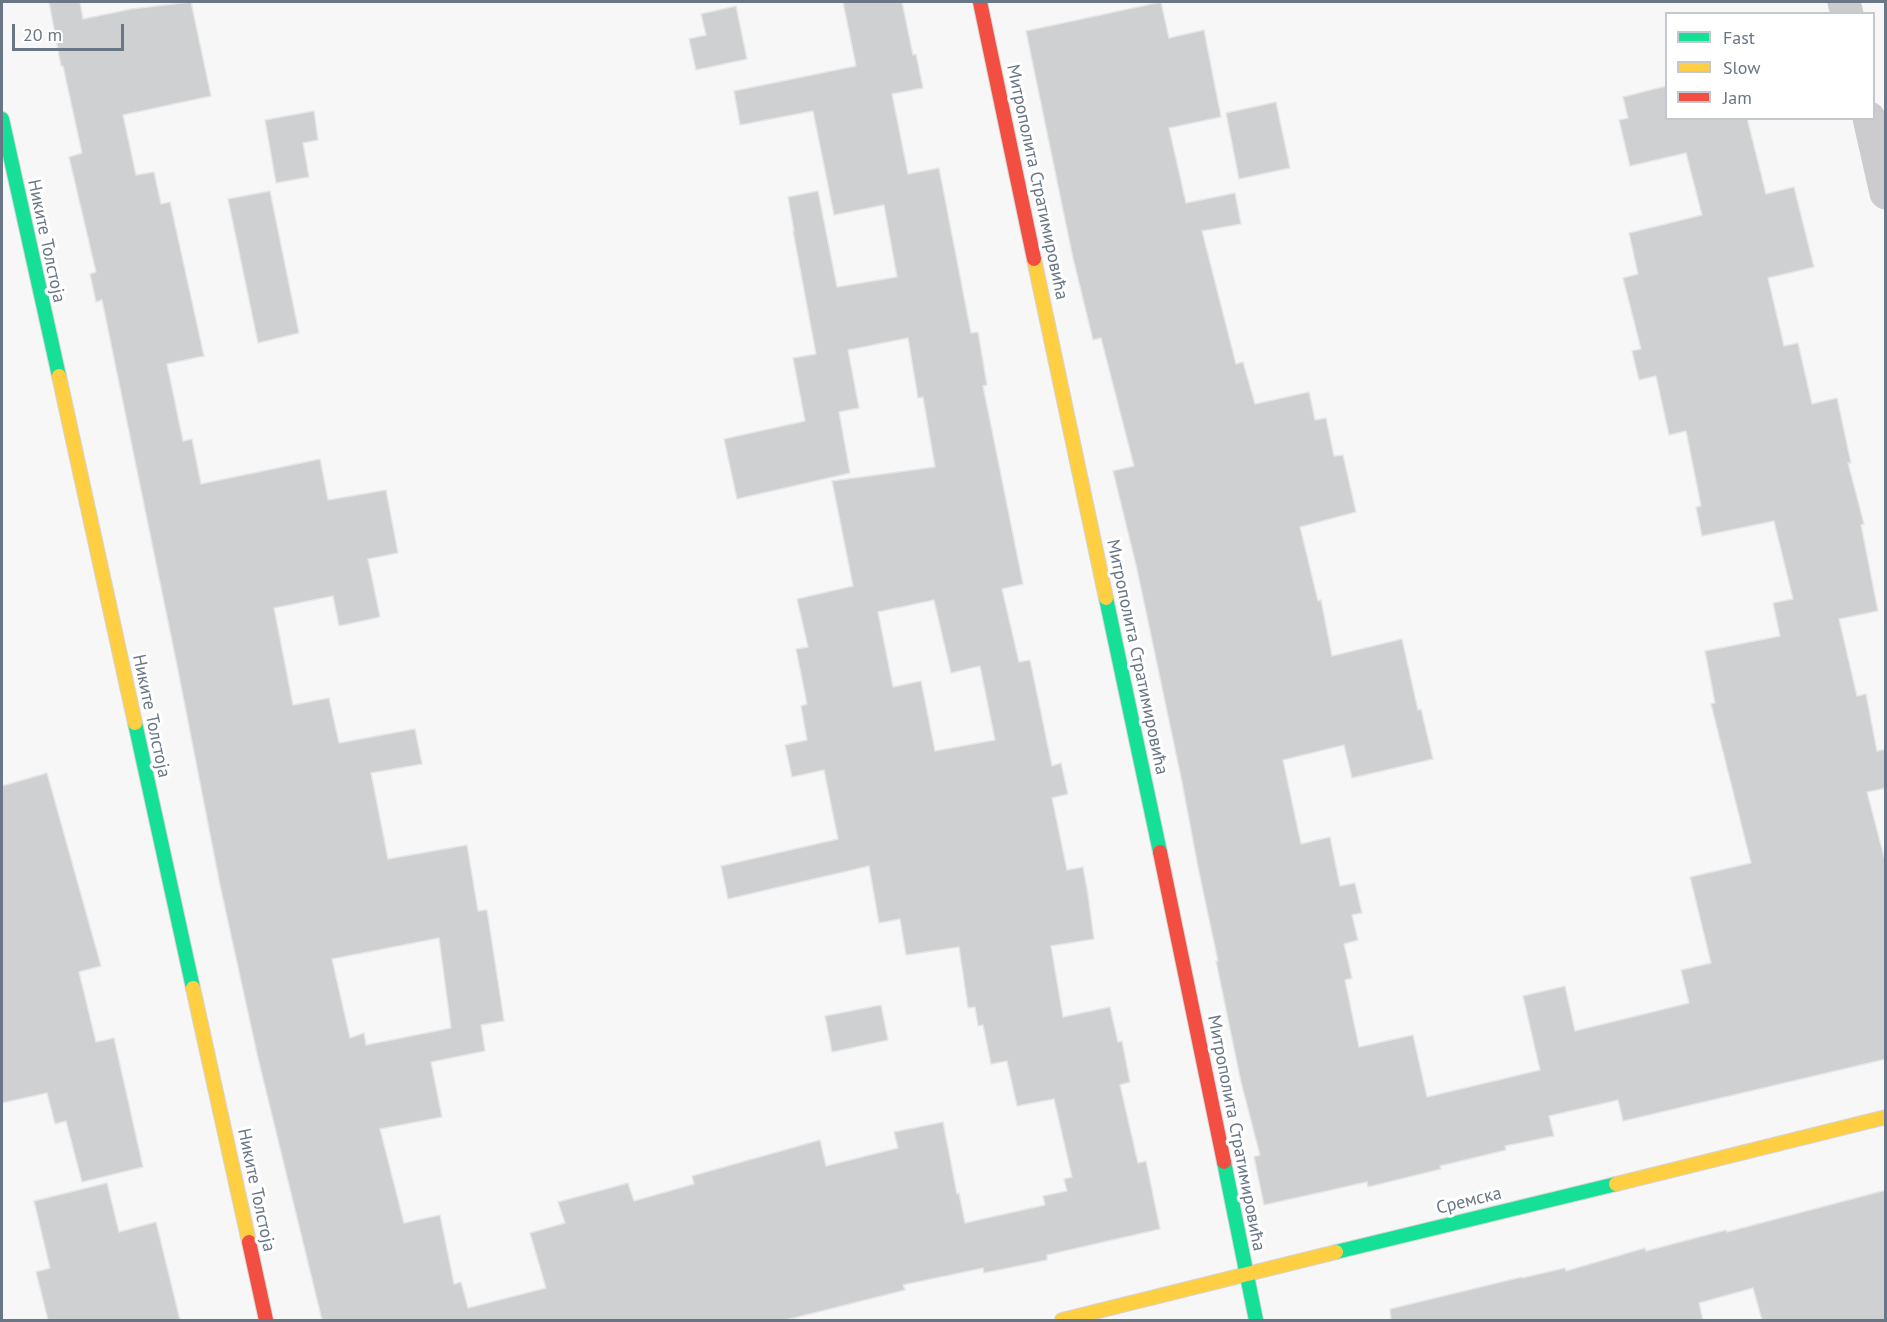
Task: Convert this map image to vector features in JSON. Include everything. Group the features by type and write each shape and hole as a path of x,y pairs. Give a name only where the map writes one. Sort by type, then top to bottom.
{"street":[{"name":"Митрополита Стратимировића","path":"980,2 1203,1058 1256,1320"},
{"name":"Никите Толстоја","path":"2,119 266,1320"},
{"path":"1869,120 1886,193"},
{"name":"Сремска","path":"1062,1320 1886,1117"}],"building":[{"path":"49,2 80,2 83,19 131,9 191,2 211,96 123,115 136,175 154,172 161,204 170,202 204,356 167,364 183,441 192,439 201,484 320,459 328,500 386,490 398,553 368,559 380,617 339,626 333,596 274,608 293,705 329,698 339,743 415,729 422,764 371,773 388,859 467,845 478,911 487,910 504,1021 481,1025 485,1051 431,1062 442,1117 380,1129 404,1223 440,1215 454,1284 461,1282 468,1308 546,1288 530,1233 565,1223 558,1202 628,1183 634,1201 694,1184 692,1176 820,1140 826,1166 898,1148 894,1132 943,1122 965,1223 1045,1205 1043,1196 1067,1191 1064,1179 1072,1177 1054,1099 1017,1106 1007,1061 991,1064 983,1025 978,1026 975,1007 968,1008 959,947 906,955 900,919 879,923 869,866 728,899 721,866 838,839 824,770 792,777 785,745 807,740 801,706 807,704 796,649 808,647 797,599 853,586 832,481 935,467 923,397 918,398 908,338 848,350 859,408 839,412 850,473 737,499 724,439 805,421 793,358 816,354 788,197 818,191 837,287 897,277 884,205 834,215 813,111 740,125 734,91 856,66 843,2 902,2 913,55 916,54 923,88 892,94 908,174 939,168 971,333 978,332 987,385 983,386 1023,584 1002,589 1019,662 1030,660 1052,766 1061,763 1068,794 1052,798 1067,870 1083,867 1088,895 1094,939 1051,946 1063,1017 1110,1007 1118,1042 1122,1041 1130,1082 1120,1085 1138,1163 1146,1161 1160,1229 1047,1255 1047,1260 984,1273 983,1268 903,1285 905,1290 786,1320 322,1320 258,1058 220,885 102,300 96,302 90,274 96,272 69,157 82,153 63,66 61,66","holes":["934,600 951,673 980,666 995,740 935,751 921,681 893,687 878,612","439,938 451,1028 366,1045 364,1033 350,1038 332,959"]},
{"path":"1161,2 1169,38 1204,30 1221,117 1169,128 1186,203 1235,193 1241,224 1202,231 1236,364 1243,362 1255,404 1309,392 1315,420 1326,418 1334,456 1343,455 1356,512 1300,527 1318,601 1321,600 1332,656 1402,639 1418,710 1421,709 1433,759 1352,778 1344,745 1283,760 1301,844 1330,837 1340,886 1355,883 1362,913 1352,915 1358,940 1344,944 1352,978 1345,980 1359,1047 1413,1035 1427,1097 1540,1070 1523,996 1565,986 1575,1031 1689,1003 1681,970 1711,963 1690,877 1751,863 1711,704 1715,703 1705,651 1780,636 1773,603 1793,599 1774,521 1702,536 1696,507 1701,506 1686,431 1669,435 1656,376 1639,380 1632,351 1641,349 1623,278 1638,274 1629,233 1702,215 1686,153 1630,166 1619,120 1628,118 1623,97 1665,86 1665,120 1748,120 1766,194 1794,187 1814,267 1768,278 1784,346 1798,343 1812,404 1837,398 1851,463 1848,463 1864,524 1861,525 1878,611 1839,619 1857,696 1866,694 1877,751 1886,749 1886,788 1867,792 1886,864 1886,1059 1623,1121 1618,1100 1549,1116 1554,1136 1505,1146 1506,1150 1368,1187 1367,1182 1264,1205 1254,1157 1260,1155 1241,1082 1182,782 1137,569 1113,471 1134,466 1101,338 1093,340 1073,258 1026,31"},
{"path":"736,6 747,59 696,70 689,39 706,35 701,14"},
{"path":"1276,102 1290,168 1239,179 1226,113"},
{"path":"314,111 318,140 303,143 309,177 276,183 265,120"},
{"path":"270,191 299,333 258,343 228,199"},
{"path":"47,773 101,966 79,972 96,1042 114,1038 143,1167 82,1182 66,1121 55,1124 47,1093 2,1103 2,786"},
{"path":"881,1005 888,1040 832,1052 825,1016"},
{"path":"107,1183 119,1232 156,1222 180,1320 48,1320 36,1272 50,1268 34,1201"},
{"path":"1886,1190 1886,1320 1762,1320 1753,1288 1699,1303 1703,1320 1391,1320 1390,1309 1522,1277 1565,1268 1566,1271 1645,1248 1646,1251 1726,1230 1727,1232"}],"traffic: fast":[{"path":"2,119 59,376"},
{"path":"1106,598 1160,852"},
{"path":"135,723 193,988"},
{"path":"1224,1162 1256,1320"},
{"path":"1336,1252 1616,1184"}],"traffic: slow":[{"path":"1034,259 1106,598"},
{"path":"59,376 135,723"},
{"path":"193,988 249,1242"},
{"path":"1616,1184 1886,1117"},
{"path":"1062,1320 1336,1252"}],"traffic: jam":[{"path":"980,2 1034,259"},
{"path":"1160,852 1224,1162"},
{"path":"249,1242 266,1320"}]}
